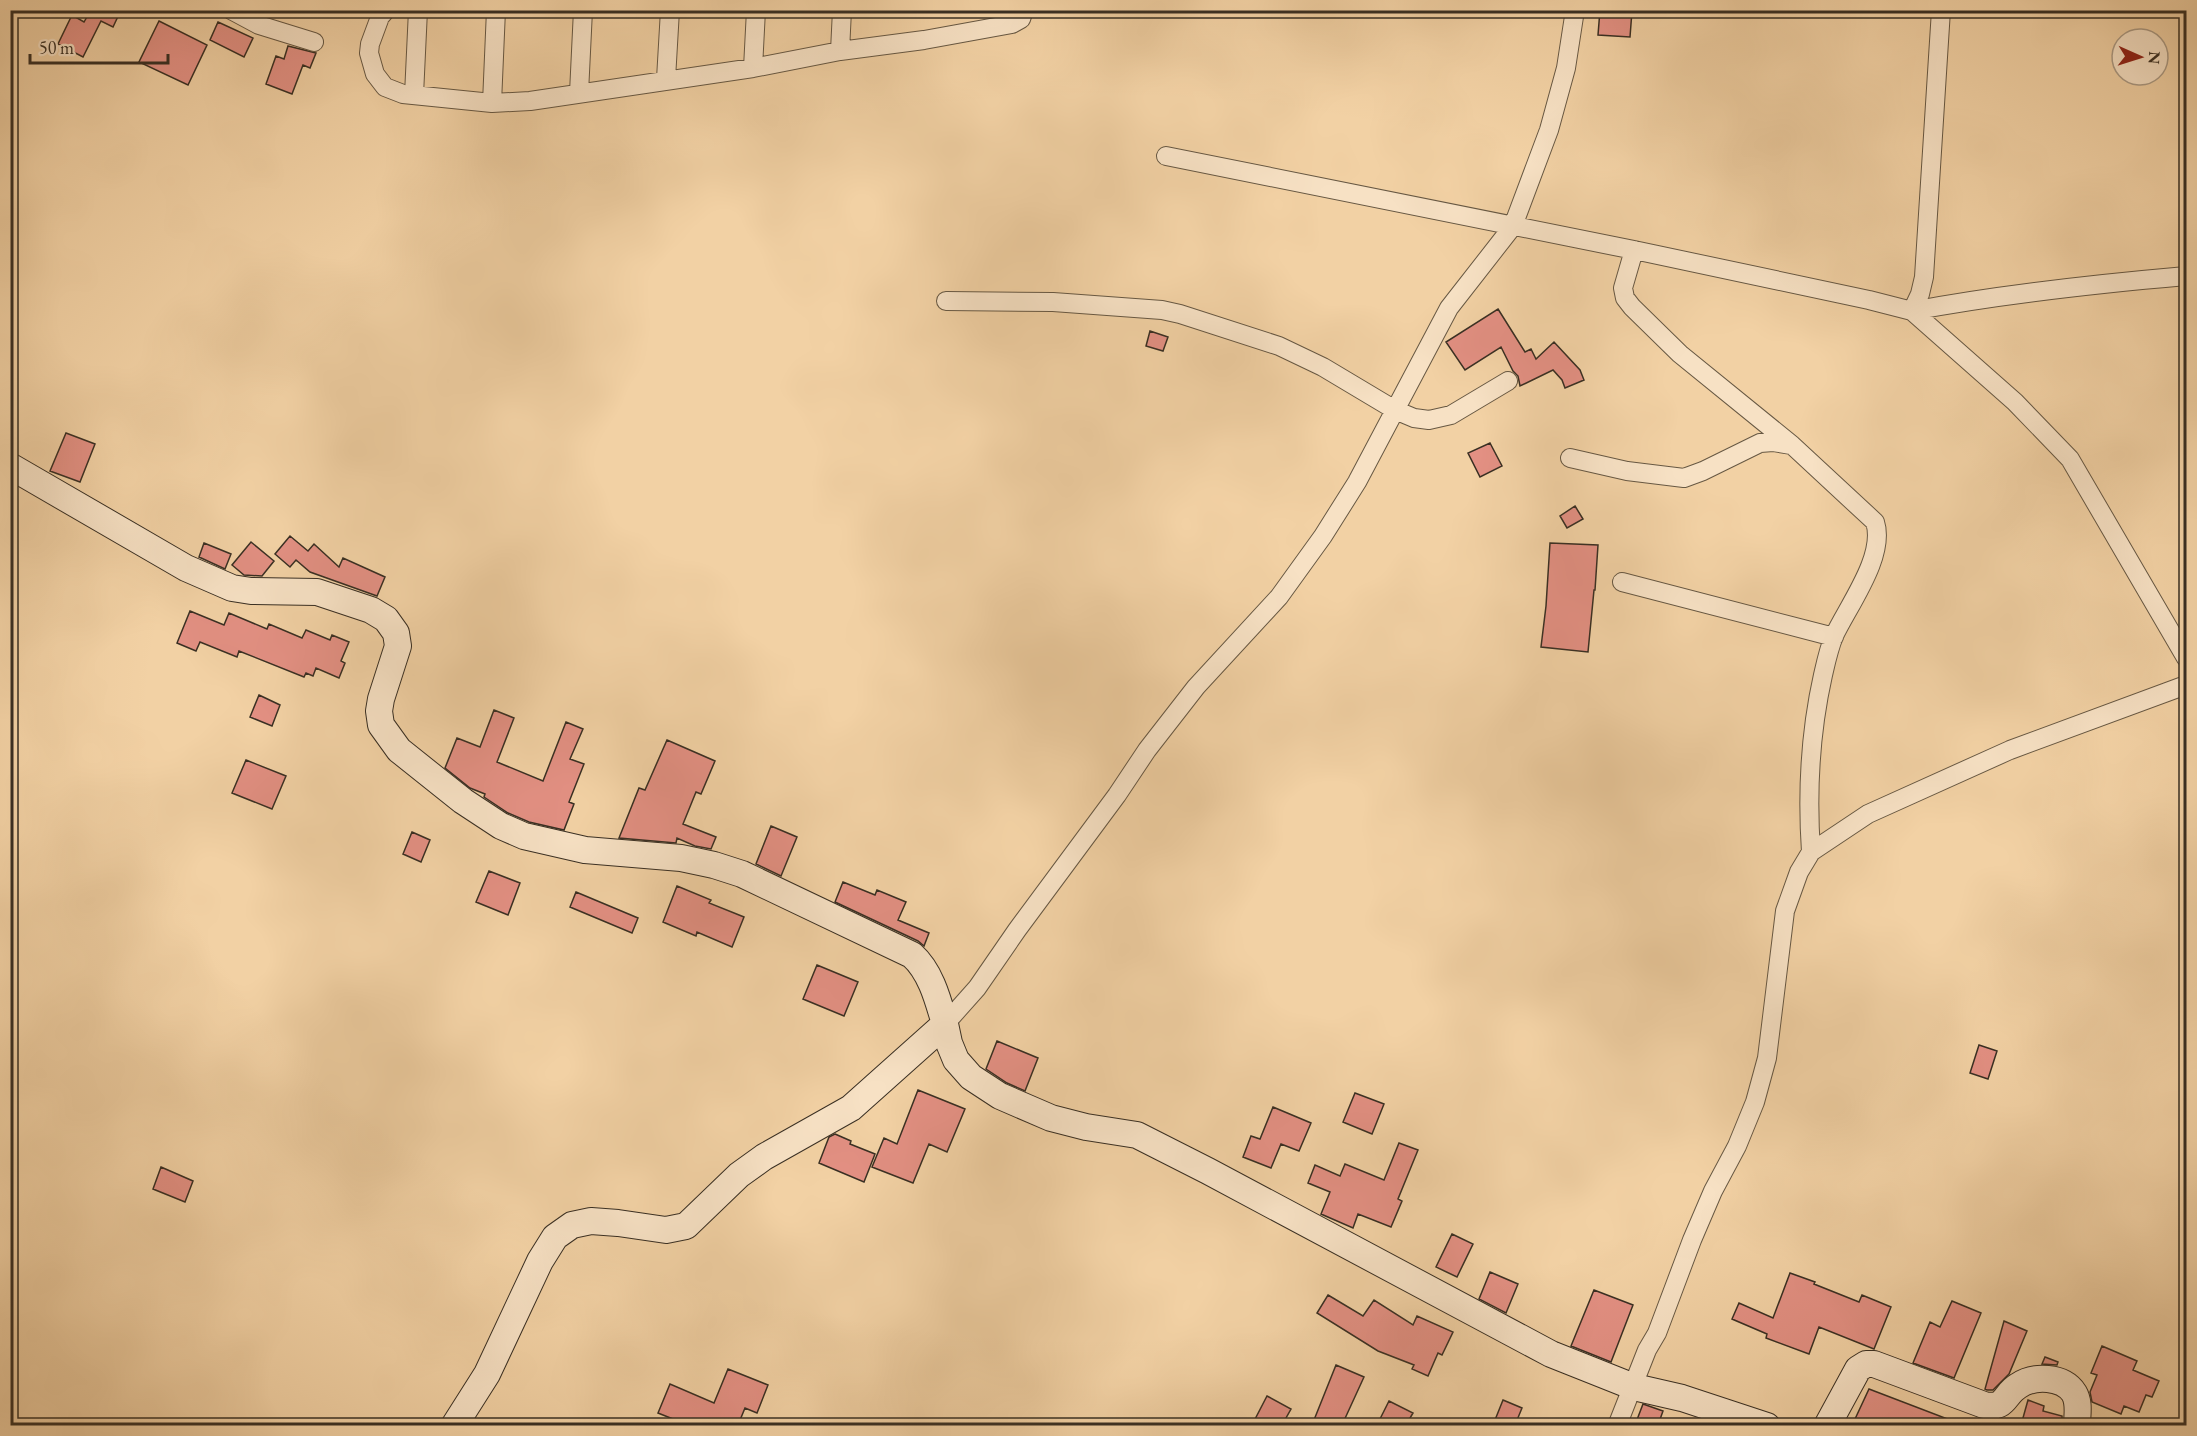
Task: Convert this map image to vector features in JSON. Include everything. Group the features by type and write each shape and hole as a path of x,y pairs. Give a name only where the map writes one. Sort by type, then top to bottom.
{"street":[{"path":"231,10 259,25 314,42"},
{"path":"386,10 380,17 370,44 370,63 385,87 402,94 492,103 530,101 666,79 753,68 840,51 924,40 1012,24 1021,19 1024,10"},
{"path":"414,95 418,10"},
{"path":"492,103 496,10"},
{"path":"579,93 583,10"},
{"path":"666,79 670,10"},
{"path":"753,68 756,10"},
{"path":"840,51 842,10"},
{"path":"454,1425 487,1374 540,1261 555,1237 572,1225 591,1221 666,1230 676,1230 686,1226 739,1175 764,1157 851,1108 945,1024 977,988 1175,714 1196,687 1279,597 1323,536 1351,491 1449,308 1513,226 1549,130 1566,68 1575,10"},
{"path":"1912,311 1920,294 1923,277 1941,10"},
{"path":"1166,156 1634,250 1912,311 2114,282 2187,276"},
{"path":"1634,250 1623,288 1625,298 1632,307 1680,354 1792,445 1875,522 1878,530 1871,562 1834,637 1819,693 1813,725 1809,815 1811,852"},
{"path":"946,301 1053,302 1162,310 1180,314 1279,346 1323,367 1395,410 1414,418 1451,415 1508,381"},
{"path":"1912,311 2015,402 2070,459 2187,658"},
{"path":"1570,458 1626,471 1684,478 1760,443 1773,442 1792,445"},
{"path":"10,466 186,568 231,588 251,591 317,592 371,610 386,619 396,633 398,646 381,699 379,711 381,725 399,750 481,814 524,836 585,850 681,858 742,874 912,955 921,963 927,975 956,1060 971,1077 1000,1096 1051,1118 1086,1127 1137,1135 1551,1354 1634,1387 1682,1398 1767,1425"},
{"path":"1622,582 1834,637"},
{"path":"1617,1425 1647,1350 1657,1333 1692,1240 1713,1191 1737,1146 1755,1102 1767,1058 1785,911 1798,872 1811,852 1868,814 2010,750 2187,685"},
{"path":"1827,1425 1858,1369 1866,1364 1874,1364 1992,1406 2004,1401 2017,1386 2035,1379 2065,1383 2074,1394 2078,1406 2076,1425"}],"building":[{"path":"80,10 121,10 113,27 101,21 83,57 58,44 72,15 84,22 88,15"},
{"path":"1600,10 1632,11 1630,37 1598,35"},
{"path":"159,21 207,45 188,85 139,62"},
{"path":"218,22 253,38 244,57 210,40"},
{"path":"288,46 316,53 310,68 303,65 292,94 266,84 276,56 284,59"},
{"path":"1498,309 1525,352 1531,349 1536,359 1554,342 1580,370 1584,380 1565,388 1562,380 1553,370 1520,386 1518,376 1501,347 1465,370 1446,342"},
{"path":"1150,331 1168,337 1163,351 1146,346"},
{"path":"66,433 95,444 80,482 50,471"},
{"path":"1490,443 1502,466 1480,477 1468,453"},
{"path":"1575,506 1583,519 1567,528 1560,516"},
{"path":"290,536 308,551 314,544 339,567 343,558 385,577 377,596 310,572 296,560 290,567 275,554"},
{"path":"251,542 274,561 262,576 244,575 232,565"},
{"path":"204,543 231,554 225,569 199,557"},
{"path":"1550,543 1598,545 1588,652 1541,647"},
{"path":"190,611 224,625 229,613 267,629 269,624 302,638 306,630 330,640 332,635 349,642 341,661 345,663 339,678 316,668 313,676 306,673 304,677 239,651 237,657 200,642 196,651 177,643"},
{"path":"259,695 280,705 272,726 250,717"},
{"path":"494,710 514,718 497,762 543,781 566,722 583,729 570,759 584,764 569,802 574,804 564,830 529,822 508,813 484,797 485,794 470,788 445,768 457,738 480,747"},
{"path":"667,740 715,761 701,794 696,792 683,824 716,837 711,849 695,846 677,838 676,843 619,838 639,788 645,790"},
{"path":"246,760 286,776 272,809 232,793"},
{"path":"771,826 797,837 781,876 756,864"},
{"path":"412,832 430,840 421,862 403,854"},
{"path":"489,871 520,883 508,915 476,902"},
{"path":"843,882 875,895 877,890 906,902 898,920 929,933 924,946 918,941 835,902"},
{"path":"677,886 711,900 709,903 744,917 732,947 697,932 696,936 663,922"},
{"path":"576,892 638,918 632,933 570,907"},
{"path":"817,965 858,982 844,1016 803,999"},
{"path":"997,1041 1038,1058 1025,1091 1007,1083 986,1069"},
{"path":"1979,1045 1997,1051 1988,1079 1970,1073"},
{"path":"918,1090 965,1109 947,1152 929,1144 913,1183 872,1167 884,1138 897,1144"},
{"path":"1355,1093 1384,1104 1372,1134 1343,1122"},
{"path":"1273,1107 1311,1123 1299,1151 1281,1144 1271,1168 1243,1157 1251,1136 1260,1139"},
{"path":"835,1134 851,1141 850,1144 875,1154 864,1182 819,1163 829,1137"},
{"path":"1399,1143 1418,1150 1398,1199 1402,1201 1391,1227 1358,1214 1353,1228 1321,1214 1330,1192 1308,1183 1315,1165 1340,1176 1345,1164 1384,1180"},
{"path":"161,1167 193,1181 185,1202 153,1189"},
{"path":"1452,1234 1473,1244 1457,1277 1436,1267"},
{"path":"1490,1272 1518,1284 1506,1313 1479,1299"},
{"path":"1790,1273 1859,1302 1862,1295 1891,1307 1874,1349 1819,1327 1809,1354 1766,1338 1767,1334 1732,1319 1739,1303 1773,1318"},
{"path":"1594,1290 1633,1305 1611,1362 1571,1346"},
{"path":"1328,1295 1363,1316 1374,1300 1413,1325 1417,1316 1453,1332 1442,1355 1438,1353 1428,1376 1412,1369 1414,1365 1378,1351 1317,1313"},
{"path":"1952,1301 1981,1313 1954,1378 1913,1363 1930,1322 1940,1327"},
{"path":"2004,1321 2027,1331 2009,1374 1993,1390 1987,1390 1985,1389"},
{"path":"2102,1346 2137,1361 2133,1370 2159,1381 2152,1397 2146,1395 2139,1412 2124,1406 2121,1414 2092,1402 2090,1392 2097,1375 2091,1373"},
{"path":"2045,1357 2058,1362 2057,1365 2042,1364"},
{"path":"1336,1365 1364,1377 1342,1425 1312,1425"},
{"path":"728,1369 768,1385 757,1413 745,1408 738,1425 688,1425 658,1413 670,1384 714,1403"},
{"path":"1869,1389 1958,1423 1958,1425 1870,1425 1855,1419"},
{"path":"1267,1396 1291,1409 1282,1425 1252,1425"},
{"path":"1503,1400 1522,1408 1515,1425 1493,1425"},
{"path":"2028,1400 2044,1406 2043,1411 2062,1416 2062,1425 2021,1425"},
{"path":"1389,1401 1413,1413 1406,1425 1377,1425"},
{"path":"1643,1404 1663,1411 1658,1425 1635,1425"}]}
